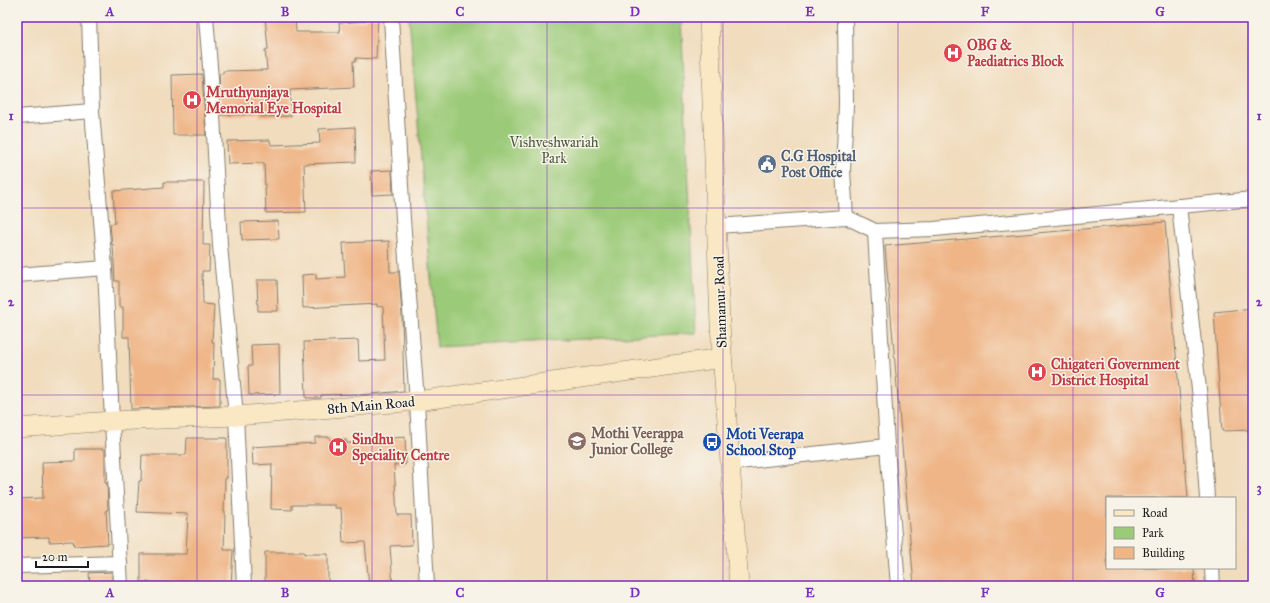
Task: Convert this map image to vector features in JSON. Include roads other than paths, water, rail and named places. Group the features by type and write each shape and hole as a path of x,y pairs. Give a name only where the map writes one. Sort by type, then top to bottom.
{"street":[{"path":"89,17 92,111 105,268 121,586"},
{"path":"206,17 220,245 236,416 244,586"},
{"path":"391,17 403,219 417,401 427,586"},
{"name":"Shamanur Road","path":"709,17 722,358 739,586"},
{"path":"845,17 846,105 843,171 846,217"},
{"path":"17,117 92,111"},
{"path":"716,226 846,217 874,231 957,227 1253,199"},
{"path":"1179,206 1201,408 1207,497"},
{"path":"874,231 887,446 898,586"},
{"path":"17,275 105,268"},
{"name":"8th Main Road","path":"17,428 112,421 236,416 417,401 722,358"},
{"path":"730,463 887,446"},
{"path":"17,566 120,563"},
{"path":"1212,569 1213,586"}],"place":[{"name":"OBG & Paediatrics Block","path":"953,53"},
{"name":"Mruthyunjaya Memorial Eye Hospital","path":"192,100"},
{"name":"C.G Hospital Post Office","path":"767,164"},
{"name":"Chigateri Government District Hospital","path":"1037,372"},
{"name":"Mothi Veerappa Junior College","path":"577,441"},
{"name":"Moti Veerapa School Stop","path":"712,442"},
{"name":"Sindhu Speciality Centre","path":"338,447"}],"park label":[{"name":"Vishveshwariah Park","path":"554,150"}]}
